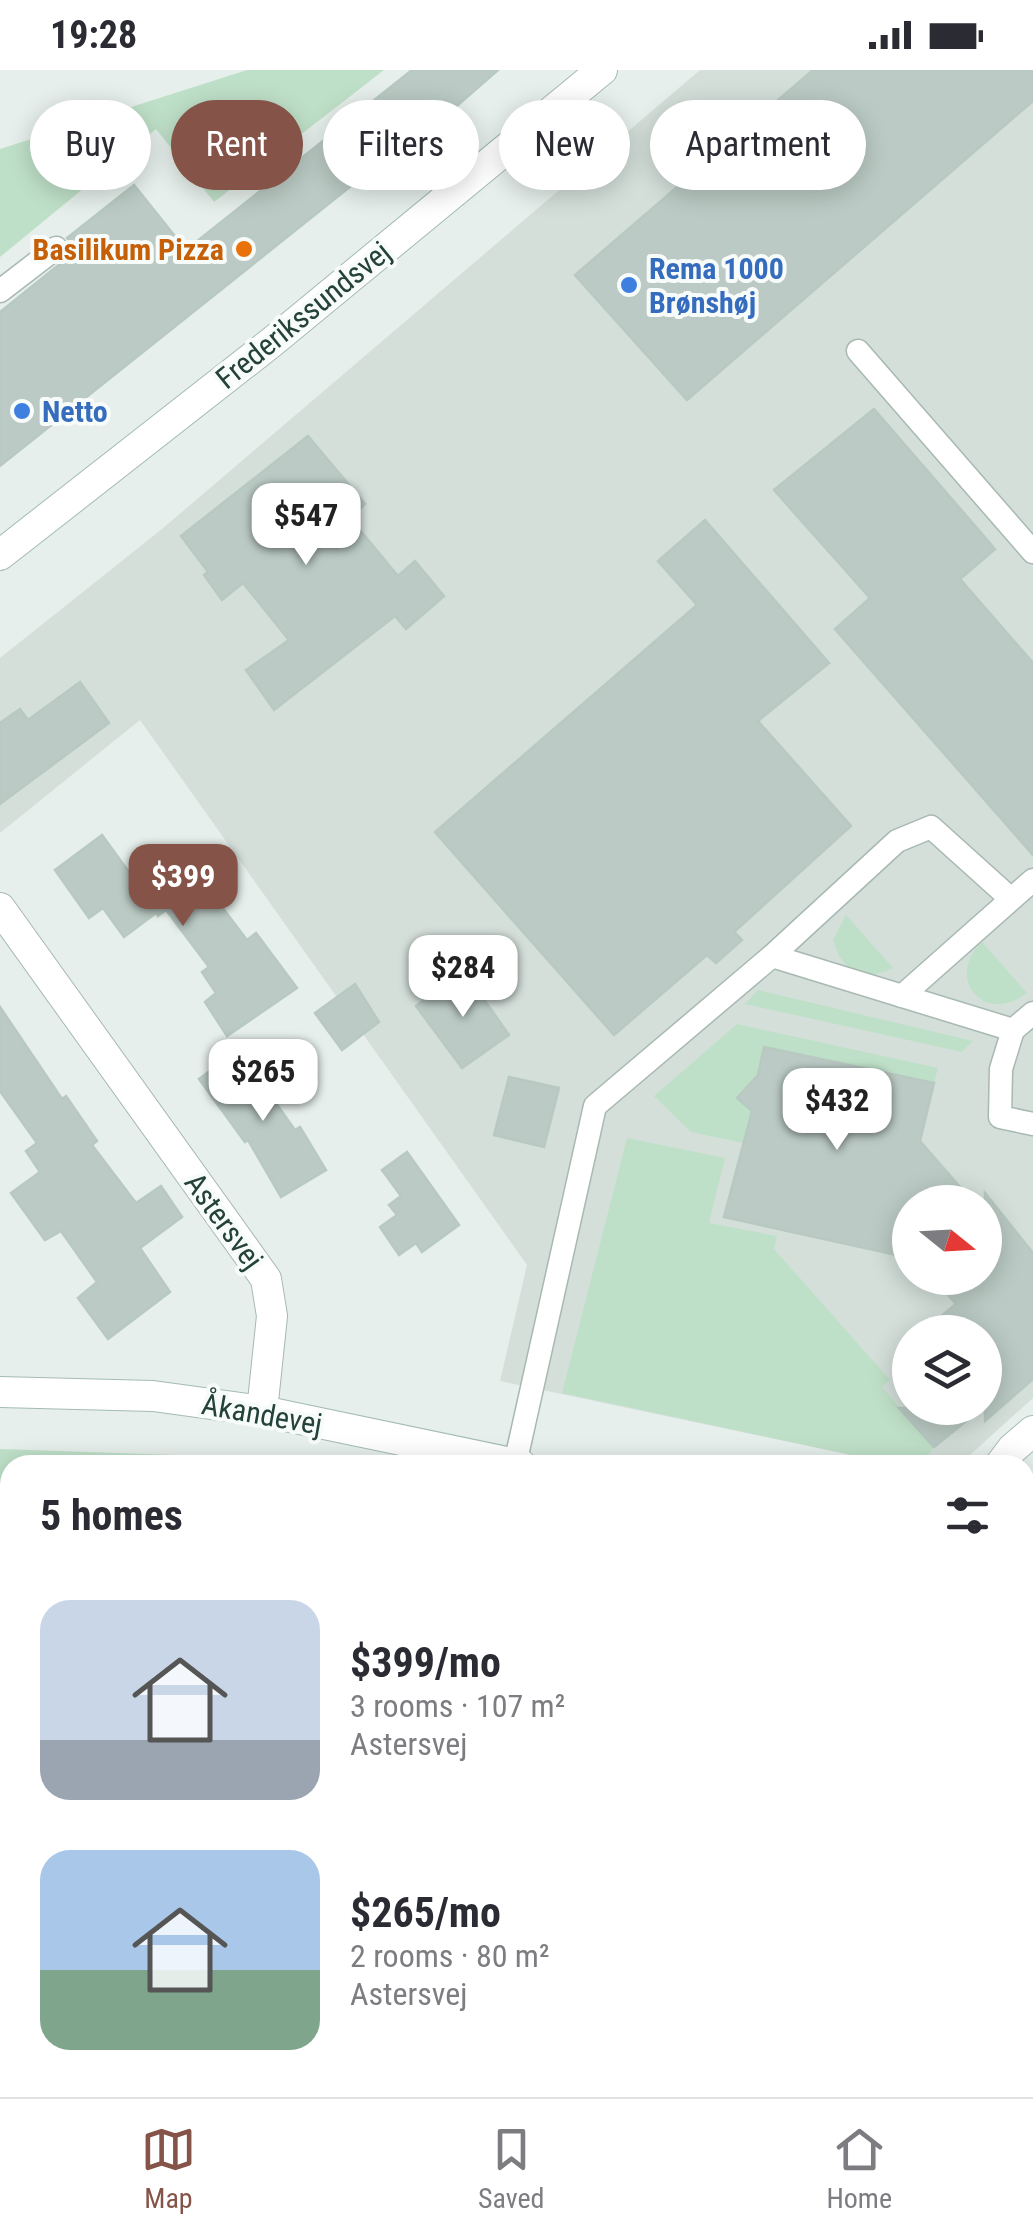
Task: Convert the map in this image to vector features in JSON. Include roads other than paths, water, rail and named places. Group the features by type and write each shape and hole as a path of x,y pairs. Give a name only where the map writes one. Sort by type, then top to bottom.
{"street":[{"name":"Frederikssundsvej","path":"5,541 272,342 602,70"},
{"name":"Astersvej","path":"0,908 266,1279 272,1316 262,1411"},
{"name":"Åkandevej","path":"0,1392 153,1396 262,1411 475,1455"},
{"path":"1008,1455 1033,1432"}],"lane":[{"path":"0,291 56,248"},
{"path":"858,351 1033,552"},
{"path":"520,1455 595,1106 772,956 897,841 932,827 1011,899"},
{"path":"902,996 1033,880"},
{"path":"772,956 1013,1030"},
{"path":"1033,1012 1013,1030 1001,1069 1000,1116 1033,1124"}],"place":[{"name":"Basilikum Pizza","path":"244,249"},
{"name":"Rema 1000 Brønshøj","path":"629,285"},
{"name":"Netto","path":"22,411"}]}
